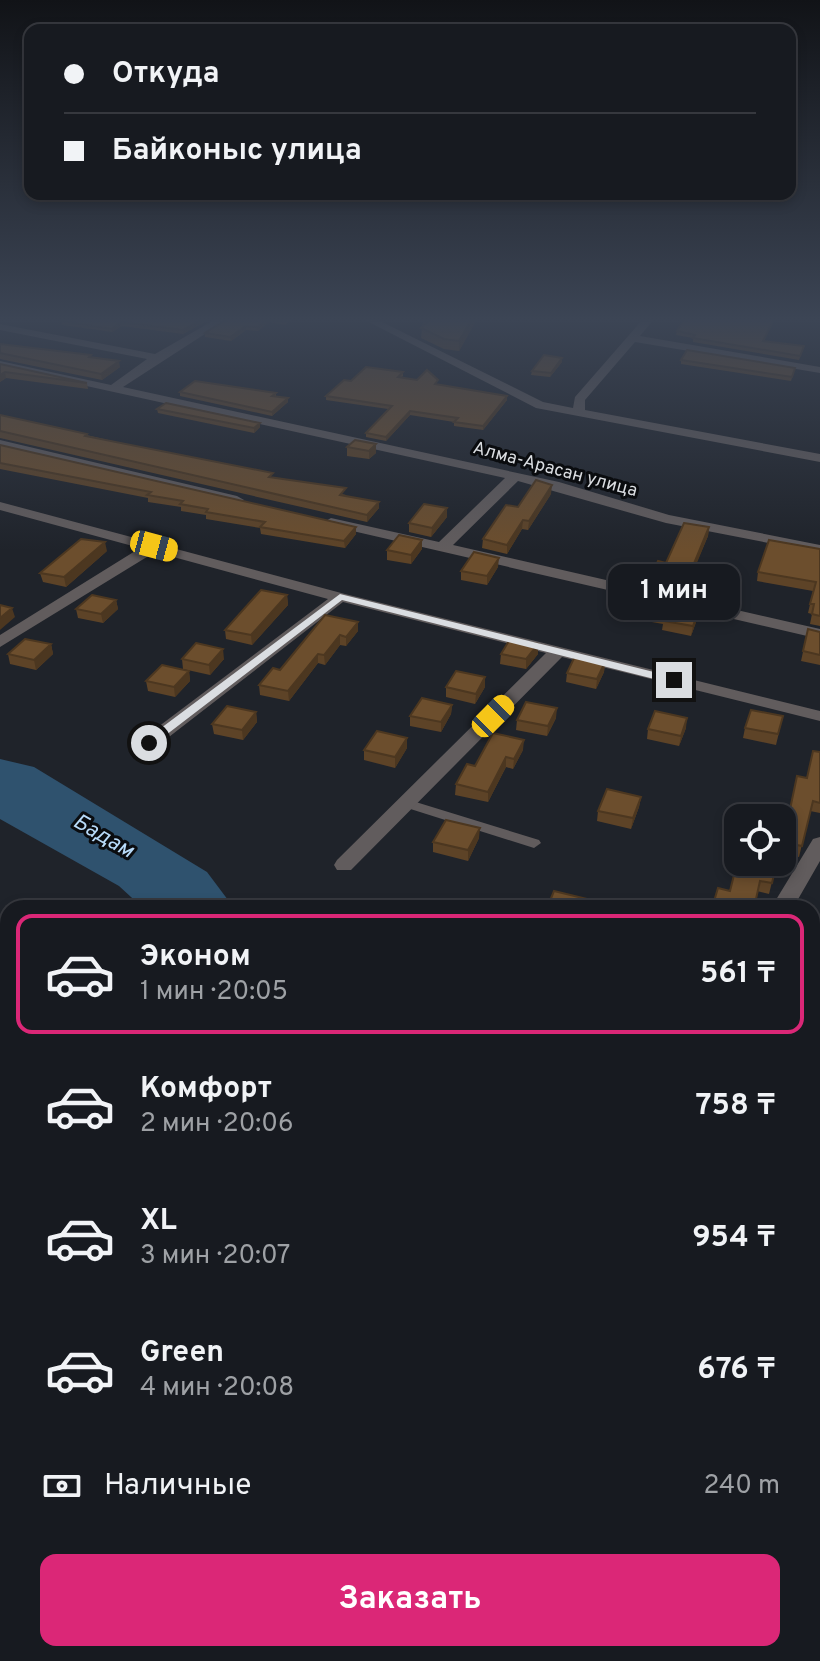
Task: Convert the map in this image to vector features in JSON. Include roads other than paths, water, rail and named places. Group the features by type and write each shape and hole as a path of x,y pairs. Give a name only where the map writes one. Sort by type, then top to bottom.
{"street":[{"name":"Алма-Арасан улица","path":"153,397 515,476 666,519 820,549"},
{"path":"523,397 540,405 597,417 820,458"},
{"path":"579,411 582,397"},
{"path":"0,444 254,504"},
{"path":"443,547 515,476"},
{"path":"0,506 340,597 820,716"},
{"path":"313,518 820,634"},
{"path":"0,642 154,546"},
{"path":"149,743 340,597"},
{"path":"344,865 557,652"},
{"path":"787,900 820,844"}],"lane":[{"path":"406,803 534,843"}],"water":[{"name":"Бадам","path":"0,759 34,767 207,872 228,900 134,900 119,886 0,819"}]}
